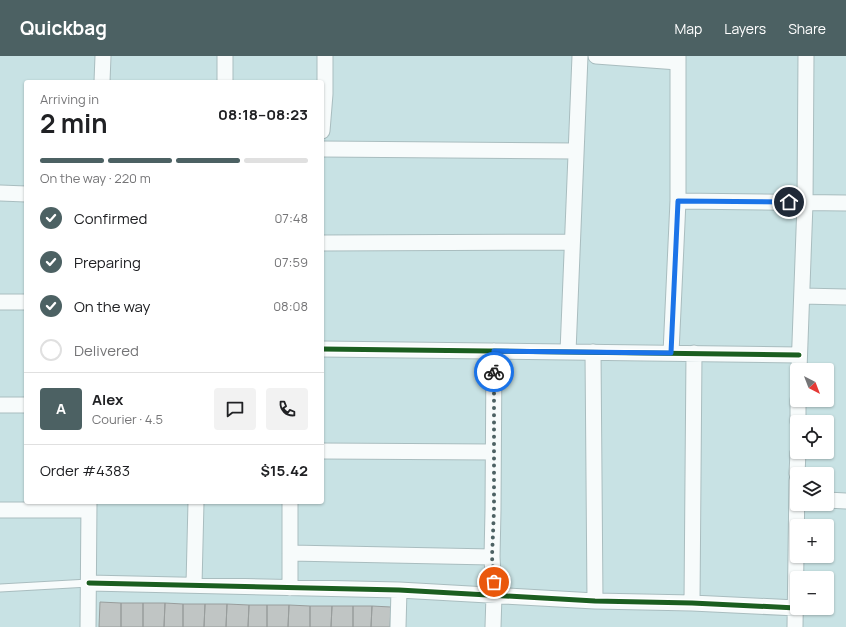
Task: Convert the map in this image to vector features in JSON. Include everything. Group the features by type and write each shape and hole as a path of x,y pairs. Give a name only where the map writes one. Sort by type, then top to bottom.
{"street":[{"path":"102,80 103,56"},
{"path":"225,56 225,80"},
{"path":"324,81 326,56"},
{"path":"568,352 580,56"},
{"path":"596,56 678,59 678,201 671,353"},
{"path":"799,363 805,203 806,56"},
{"path":"324,149 575,151"},
{"path":"0,193 24,194"},
{"path":"678,201 846,203"},
{"path":"324,243 572,242"},
{"path":"802,296 846,297"},
{"path":"0,302 24,302"},
{"path":"324,349 799,355"},
{"path":"493,627 494,595 492,557 494,351"},
{"path":"593,352 595,601"},
{"path":"692,603 694,353"},
{"path":"0,405 24,405"},
{"path":"324,451 493,452"},
{"path":"834,500 846,501"},
{"path":"194,585 196,504"},
{"path":"290,504 290,588"},
{"path":"0,510 89,506 88,627"},
{"path":"796,571 797,511"},
{"path":"290,553 492,557"},
{"path":"89,583 399,590 595,601 692,603 790,608"},
{"path":"398,627 399,590"},
{"path":"795,627 796,615"}],"lane":[{"path":"0,588 89,583"}],"building":[{"path":"100,602 121,603 121,627 99,627"},
{"path":"121,603 143,603 143,627 121,627"},
{"path":"143,603 165,603 164,627 143,627"},
{"path":"165,603 183,604 183,627 164,627"},
{"path":"183,604 205,604 204,627 183,627"},
{"path":"205,604 227,604 226,627 204,627"},
{"path":"227,604 249,605 248,627 226,627"},
{"path":"249,605 267,605 267,627 248,627"},
{"path":"267,605 289,605 288,627 267,627"},
{"path":"289,605 310,606 310,627 288,627"},
{"path":"310,606 332,606 331,627 310,627"},
{"path":"332,606 353,606 353,627 331,627"},
{"path":"353,606 372,606 371,627 353,627"},
{"path":"372,606 391,607 390,627 371,627"}],"cycle path":[{"path":"324,349 799,355"},
{"path":"89,583 399,590 595,601 692,603 790,608"}],"way so far":[{"path":"494,372 494,510 492,557 494,582"}],"route":[{"path":"494,372 494,351 671,353 678,201 789,202"}]}
